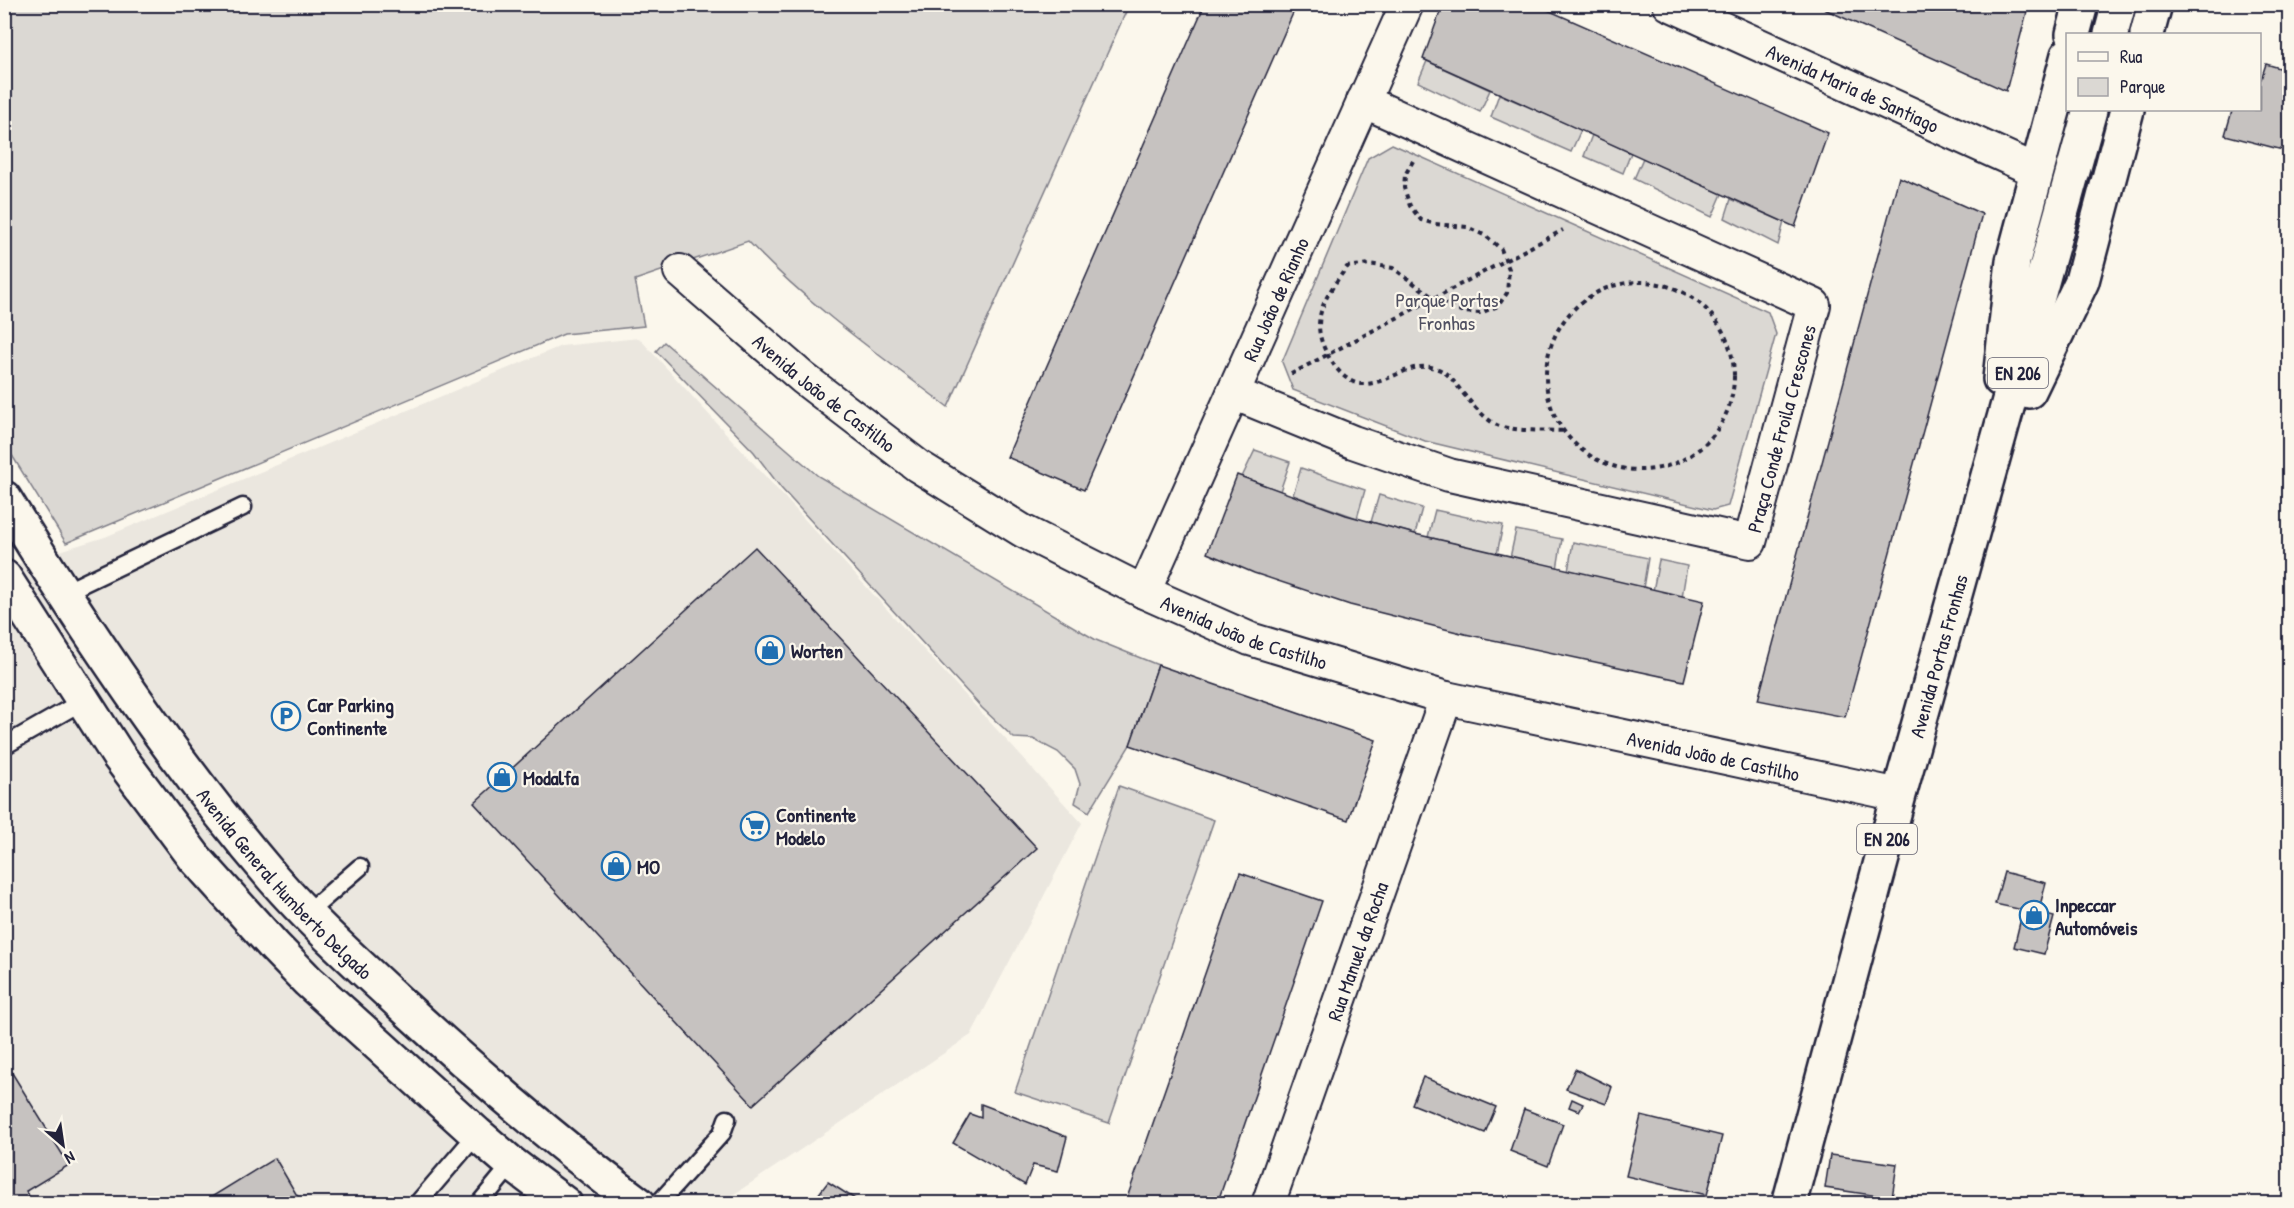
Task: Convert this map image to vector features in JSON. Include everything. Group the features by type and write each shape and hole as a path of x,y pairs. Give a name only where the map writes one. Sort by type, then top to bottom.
{"main road":[{"path":"2073,33 2081,4"},
{"path":"2111,33 2119,4"},
{"path":"2147,33 2155,4"},
{"path":"1988,476 2013,261 2066,59"},
{"name":"Avenida Portas Fronhas","path":"1789,1203 1899,795 2091,111"},
{"path":"1988,476 2082,281 2127,111"},
{"name":"Avenida General Humberto Delgado","path":"4,498 63,593 201,790 275,880 340,948 470,1068 570,1152 639,1203"},
{"path":"6,582 118,755 195,858 274,946 308,981 477,1134 512,1164 565,1203"}],"street":[{"name":"Rua João de Rianho","path":"1144,592 1407,4"},
{"name":"Avenida Maria de Santiago","path":"1669,4 2037,171"},
{"name":"Praça Conde Froila Crescones","path":"1233,393 1353,442 1449,475 1750,543 1814,305 1363,101"},
{"name":"Avenida João de Castilho","path":"680,271 803,378 918,466 1023,531 1144,592 1250,639 1446,698 1899,795"},
{"name":"Rua Manuel da Rocha","path":"1268,1203 1446,698"}],"lane":[{"path":"63,593 243,507"},
{"path":"4,746 83,701"},
{"path":"306,914 360,867"},
{"path":"658,1203 722,1133 727,1119"},
{"path":"417,1203 477,1134"},
{"path":"479,1203 512,1164"}],"path":[{"path":"1404,154 1415,158 1405,176 1404,188 1410,206 1421,220 1435,224 1467,226 1486,236 1501,249 1509,269 1507,293 1498,306 1480,313 1463,312 1434,297 1393,268 1369,264 1347,267 1336,281 1318,320 1317,331 1327,354 1341,374 1354,383 1380,382 1414,367 1426,366 1440,369 1484,416 1498,425 1565,431 1589,456 1603,463 1627,467 1653,467 1680,461 1708,444 1721,431 1732,406 1735,383 1734,361 1727,341 1705,306 1690,294 1632,282 1600,291 1571,311 1550,347 1545,369 1545,389 1552,410 1565,431"},
{"path":"1291,374 1569,227 1558,223"},
{"path":"1287,364 1294,381"}],"shaded area":[{"path":"639,338 1082,823 971,1035 721,1203 5,1204 5,568 105,537 561,346"}],"green space":[{"path":"5,5 1129,5 948,407 819,307 748,241 635,280 644,326 564,334 66,543 5,444"},
{"path":"1427,61 1490,90 1480,112 1418,82"},
{"path":"1499,94 1581,130 1571,152 1491,117"},
{"path":"1592,135 1631,153 1623,173 1584,156"},
{"name":"Parque Portas Fronhas","path":"1392,144 1768,312 1776,334 1728,506 1713,510 1425,441 1293,390 1282,362 1368,158"},
{"path":"1643,158 1722,194 1712,217 1634,179"},
{"path":"1731,199 1784,222 1778,245 1725,218"},
{"path":"664,342 818,476 1096,640 1158,665 1130,745 1089,812 1075,803 1080,784 1075,769 1058,752 1033,739 1014,738 982,708 781,488 754,452 656,351"},
{"path":"1255,450 1290,462 1280,491 1242,477"},
{"path":"1301,468 1365,490 1357,518 1293,495"},
{"path":"1379,495 1422,508 1415,534 1371,522"},
{"path":"1435,510 1503,525 1497,554 1428,537"},
{"path":"1516,530 1562,539 1557,569 1510,558"},
{"path":"1573,542 1648,558 1643,588 1568,571"},
{"path":"1659,560 1687,566 1682,597 1653,591"},
{"path":"1119,786 1214,820 1109,1123 1015,1092"}],"building":[{"path":"1205,4 1297,4 1084,490 1007,457"},
{"path":"1443,4 1534,4 1828,133 1795,227 1423,59"},
{"path":"1813,4 2029,4 2006,91"},
{"path":"2266,64 2290,71 2290,128 2283,150 2225,135 2232,111 2261,111 2261,79"},
{"path":"1899,177 1982,214 1845,717 1758,700"},
{"path":"1237,475 1346,515 1415,534 1704,601 1684,681 1465,634 1350,605 1254,573 1207,553"},
{"name":"Continente Modelo","path":"755,547 1037,848 753,1105 474,803"},
{"path":"1158,665 1376,740 1348,820 1130,745"},
{"name":"Inpeccar Automóveis","path":"2004,872 2046,883 2038,913 2054,917 2044,954 2014,947 2023,910 1995,904"},
{"path":"1240,873 1322,901 1217,1204 1143,1204 1127,1198"},
{"path":"4,1060 69,1165 26,1191 34,1204 4,1204"},
{"path":"1575,1069 1612,1087 1606,1104 1566,1089"},
{"path":"1423,1077 1496,1107 1485,1133 1412,1104"},
{"path":"1572,1099 1583,1104 1579,1111 1569,1107"},
{"path":"981,1104 1067,1137 1058,1171 1033,1165 1025,1185 953,1143 970,1114 981,1118"},
{"path":"1524,1109 1563,1124 1548,1166 1510,1151"},
{"path":"1641,1116 1722,1136 1707,1195 1626,1176"},
{"path":"1830,1155 1897,1164 1892,1198 1825,1188"},
{"path":"275,1158 302,1204 200,1204"},
{"path":"828,1182 863,1204 811,1204"}],"place":[{"name":"Worten","path":"770,650"},
{"name":"Car Parking Continente","path":"286,716"},
{"name":"Modalfa","path":"502,777"},
{"name":"Continente Modelo","path":"755,826"},
{"name":"MO","path":"616,866"},
{"name":"Inpeccar Automóveis","path":"2034,915"}]}
